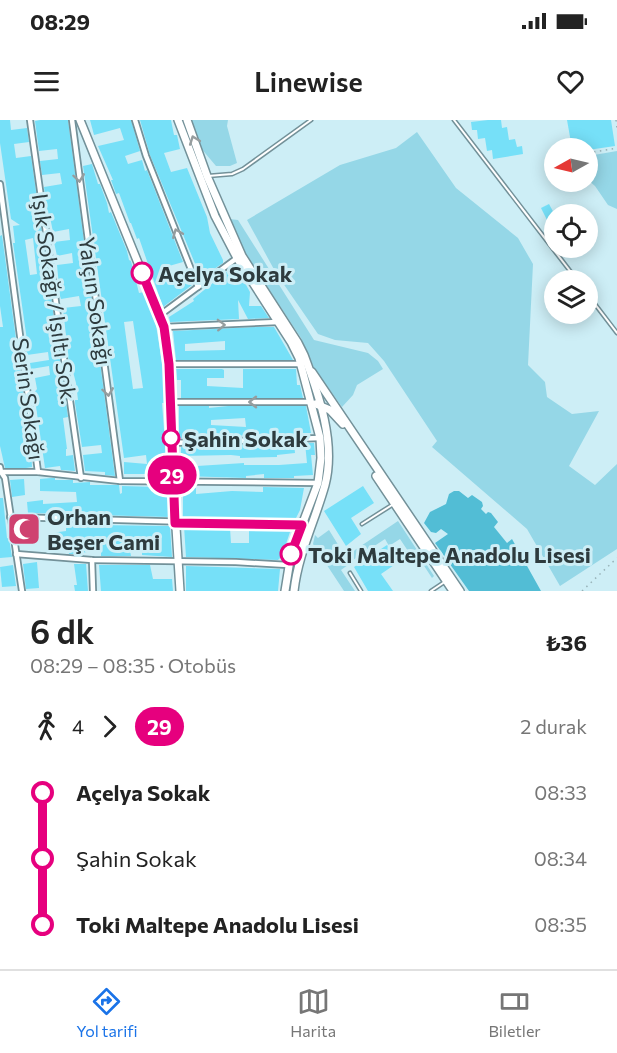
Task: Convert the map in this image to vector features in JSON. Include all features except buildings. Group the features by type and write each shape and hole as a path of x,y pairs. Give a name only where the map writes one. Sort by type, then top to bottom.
{"main road":[{"path":"80,120 164,327 169,364 172,480 180,591"},
{"path":"178,120 203,189 237,258 305,365 334,402 397,502"},
{"path":"187,120 207,176 242,256 298,343 324,425 328,455 325,485 300,556 294,591"},
{"path":"316,402 327,399 334,402"},
{"path":"316,402 338,417 448,579 453,591"},
{"path":"285,591 288,565 318,483 321,458 316,402"},
{"path":"324,425 327,419 338,417"},
{"path":"448,579 460,591"}],"street":[{"name":"Işık Sokağı / Işıltı Sok.","path":"30,120 81,478"},
{"name":"Yalçın Sokağı","path":"72,120 120,481"},
{"path":"135,120 146,156 198,287"},
{"name":"Serin Sokağı","path":"0,184 38,472"},
{"path":"160,315 237,258"},
{"path":"164,327 278,322"},
{"path":"169,364 305,365"},
{"path":"170,402 316,402"},
{"path":"171,443 320,438"},
{"path":"0,467 0,472 5,477 22,591"},
{"path":"0,472 38,472 120,481 318,483"},
{"path":"10,517 302,525"},
{"path":"16,554 92,560 288,565"},
{"path":"92,560 93,591"}],"lane":[{"path":"207,176 232,174 243,169 311,120"},
{"path":"454,120 569,270"},
{"path":"598,307 617,331"},
{"path":"362,524 397,502"},
{"path":"350,573 361,591"},
{"path":"431,591 448,579"}],"path":[{"path":"616,120 617,128"},
{"path":"598,151 617,148"},
{"path":"582,591 617,558"}],"shaded area":[{"path":"191,120 228,120 227,126 237,163 230,166 216,166 200,147"},
{"path":"417,132 456,188 518,238 533,264 528,365 545,382 547,397 572,414 599,411 569,466 595,485 617,464 617,549 560,586 527,529 432,447 437,441 384,361 368,343 335,340 318,334 276,273 247,220 340,165 396,148"},
{"path":"617,151 617,209 608,205 598,190 598,154"},
{"path":"229,219 238,220 314,340 368,353 378,361 383,369 357,385 353,395 342,407 314,368 301,338 245,253"},
{"path":"459,491 468,498 472,495 482,502 481,509 486,514 491,513 498,522 494,527 507,543 512,539 541,591 469,591 435,543 448,534 441,529 436,533 431,532 424,523 430,512 446,504 449,494"},
{"path":"398,521 434,576 432,578 417,555 412,557 400,539 389,546 385,539 353,560 349,554"},
{"path":"329,530 342,551 331,558 333,562 347,553 352,562 341,570 355,591 344,591 313,544 315,535 318,538"}],"bus line":[{"name":"29","path":"142,273 164,327 169,364 175,523 302,525 291,554"}],"place":[{"name":"Açelya Sokak","path":"142,273"},
{"name":"Şahin Sokak","path":"171,438"},
{"name":"Orhan Beşer Cami","path":"24,529"},
{"name":"Toki Maltepe Anadolu Lisesi","path":"291,554"}]}
